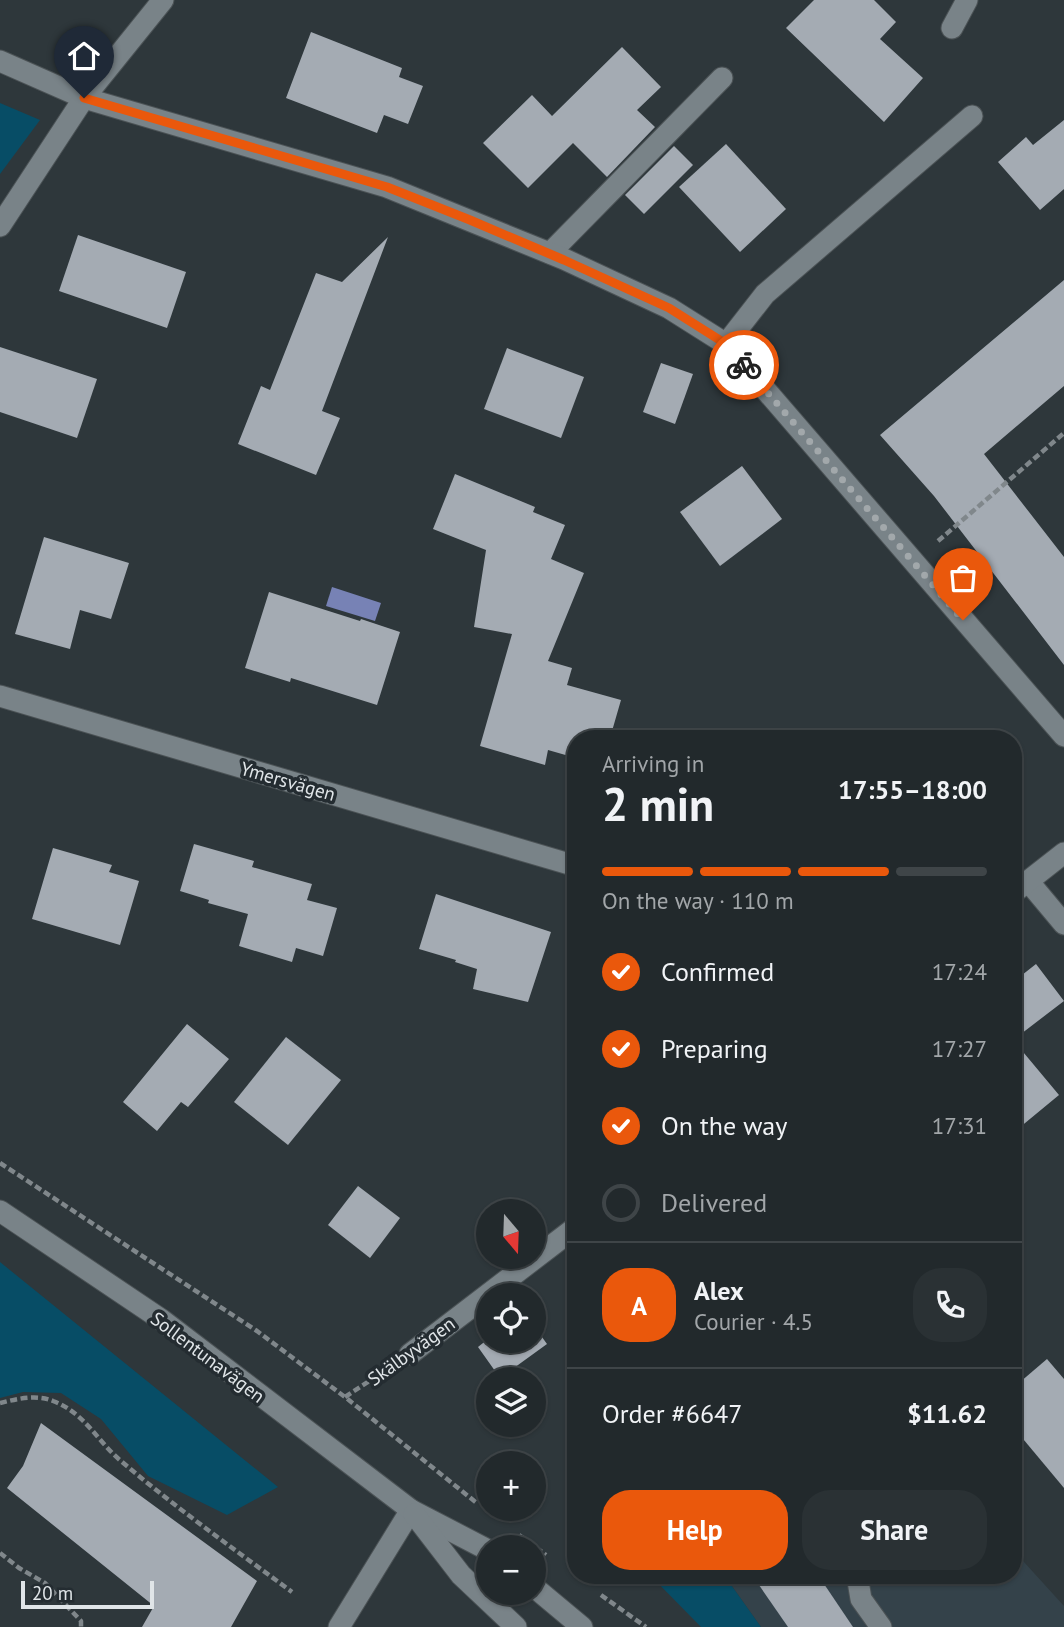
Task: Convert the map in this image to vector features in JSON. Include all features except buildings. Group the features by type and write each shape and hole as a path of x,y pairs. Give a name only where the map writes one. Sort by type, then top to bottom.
{"street":[{"path":"0,226 84,98 163,0"},
{"path":"953,28 967,0"},
{"path":"0,61 84,98 387,187 550,253 669,308 726,344 1064,736"},
{"path":"550,253 722,78"},
{"path":"726,344 765,295 972,116"},
{"name":"Ymersvägen","path":"0,696 567,863"},
{"path":"1022,886 1064,853"},
{"path":"1022,888 1064,925"},
{"name":"Sollentunavägen","path":"0,1212 162,1320 411,1510 476,1544"},
{"name":"Skälbyvägen","path":"410,1354 567,1234"},
{"path":"338,1627 411,1510"},
{"name":"Sollentunavägen","path":"411,1510 461,1575 516,1627"},
{"path":"858,1584 861,1599 881,1627"},
{"path":"546,1597 582,1627"}],"path":[{"path":"913,562 1064,433"},
{"path":"0,1163 257,1331 345,1397 476,1503"},
{"name":"Skälbyvägen","path":"345,1397 410,1354"},
{"path":"0,1403 25,1397 52,1401 85,1421 117,1458 176,1507 292,1592"},
{"path":"513,1531 547,1555"},
{"path":"0,1553 19,1568 46,1583 81,1621 81,1627"},
{"path":"590,1587 646,1627"}],"shaded area":[{"path":"0,103 40,120 0,174"},
{"path":"332,587 381,603 375,621 326,606"},
{"path":"0,1262 278,1487 227,1515 148,1476 101,1419 61,1393 23,1392 0,1398"},
{"path":"1022,1560 1064,1606 1064,1627 761,1627 730,1584 1022,1584"},
{"path":"659,1584 730,1584 761,1627 701,1627"}],"way so far":[{"path":"744,365 963,620"}],"route":[{"path":"84,98 387,187 470,220 669,308 726,344 744,365"}]}
